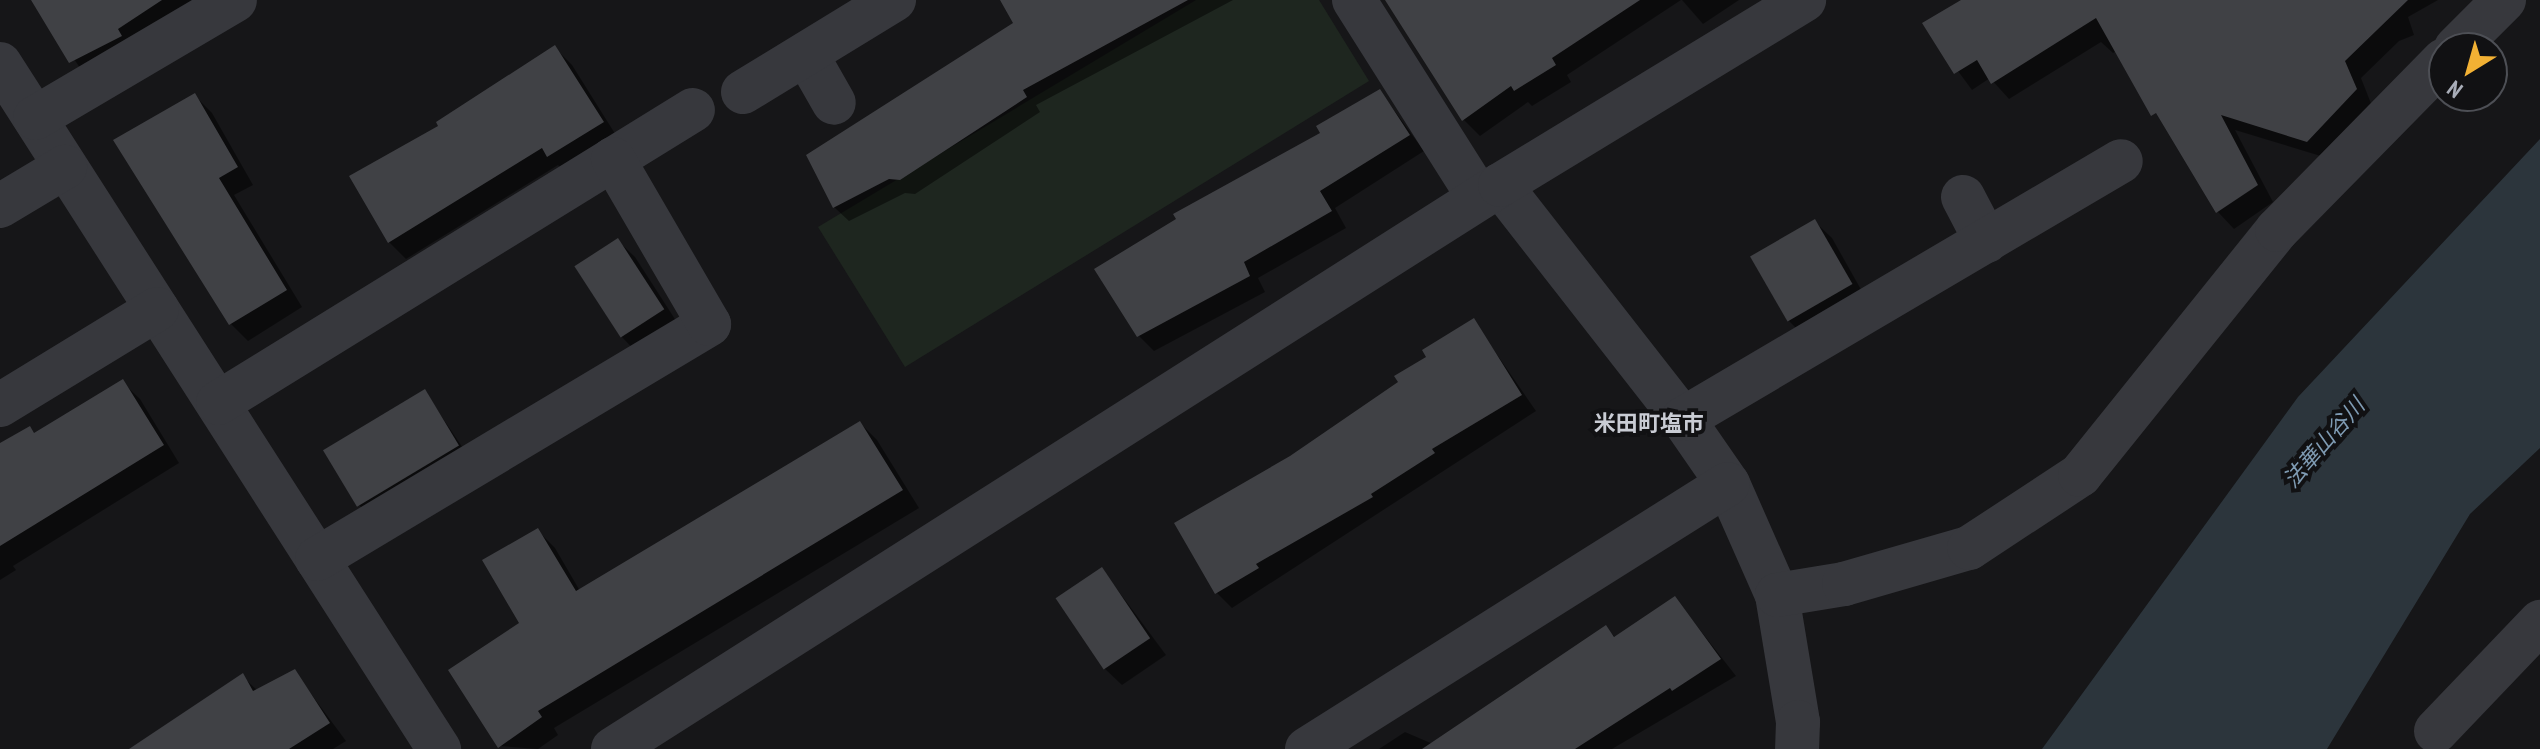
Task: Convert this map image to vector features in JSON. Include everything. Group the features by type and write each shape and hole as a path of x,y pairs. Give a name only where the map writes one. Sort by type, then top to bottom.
{"street":[{"path":"35,118 235,0"},
{"path":"743,92 894,0"},
{"path":"1354,0 1490,192 1683,419 1728,484 1777,595 1798,722 1797,749"},
{"path":"613,749 1490,192 1804,0"},
{"path":"2472,32 2504,0"},
{"path":"806,54 834,103"},
{"path":"0,64 439,749"},
{"path":"1777,595 1844,584 1969,548 2080,475 2277,230 2428,76"},
{"path":"218,403 693,110"},
{"path":"317,559 709,324 613,159"},
{"path":"1683,419 2121,161"},
{"path":"0,206 65,167"},
{"path":"1963,197 1986,241"},
{"path":"0,405 157,309"},
{"path":"1307,749 1728,484"},
{"path":"2436,731 2540,622"}],"shaded area":[{"path":"1196,0 1319,0 1369,81 905,367 818,227"}],"water":[{"name":"法華山谷川","path":"2540,139 2540,448 2470,514 2327,749 2042,749 2298,397"}],"building":[{"path":"31,0 162,0 118,29 122,36 69,63"},
{"path":"1000,0 1188,0 1023,90 1027,97 900,180 889,179 833,208 806,155 1013,23"},
{"path":"1385,0 1640,0 1552,58 1556,65 1514,91 1511,86 1462,121"},
{"path":"1961,0 2408,0 2345,61 2357,89 2307,142 2221,115 2258,185 2216,213 2156,113 2151,116 2096,18 1991,84 1977,60 1954,74 1922,23"},
{"path":"555,45 604,122 547,157 542,148 388,243 349,176 438,126 436,122"},
{"path":"1380,89 1410,135 1320,191 1332,211 1244,262 1250,276 1137,337 1094,269 1176,219 1173,214 1320,133 1316,126"},
{"path":"195,93 238,167 219,178 287,290 229,325 113,140"},
{"path":"1815,219 1852,284 1788,321 1750,256"},
{"path":"618,238 664,309 621,338 574,266"},
{"path":"1474,318 1522,395 1432,449 1435,453 1371,494 1373,497 1256,564 1259,568 1215,594 1174,523 1290,456 1398,382 1394,376 1426,357 1422,350"},
{"path":"123,379 164,445 0,546 0,443 30,426 34,433"},
{"path":"425,389 459,446 357,507 323,450"},
{"path":"860,421 903,490 538,711 542,717 498,748 448,670 519,623 482,560 538,528 576,591"},
{"path":"1102,567 1150,638 1104,670 1056,598"},
{"path":"1675,596 1721,659 1672,691 1670,688 1575,749 1422,749 1606,625 1614,637"},
{"path":"295,669 330,723 289,749 129,749 243,673 253,691"}],"district":[{"name":"米田町塩市","path":"1649,424"}]}
